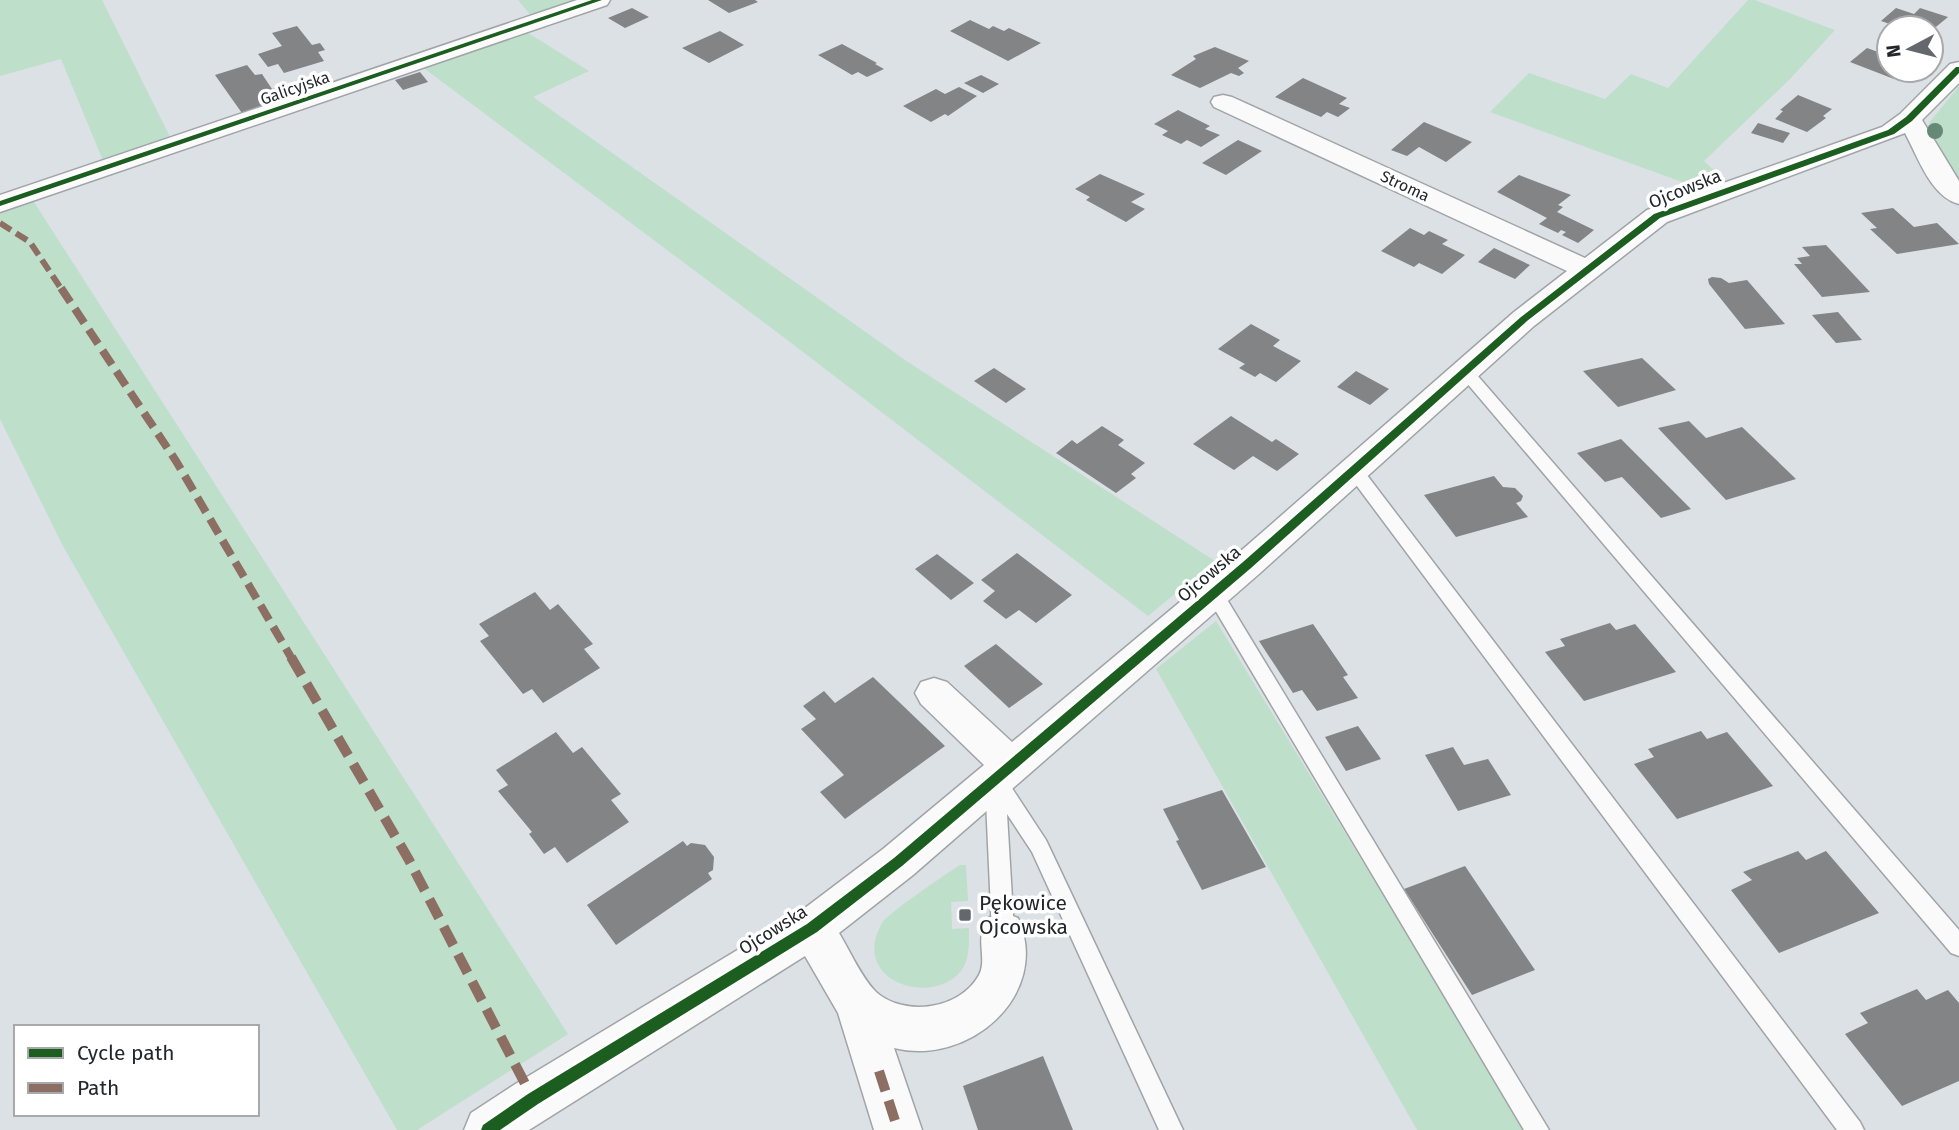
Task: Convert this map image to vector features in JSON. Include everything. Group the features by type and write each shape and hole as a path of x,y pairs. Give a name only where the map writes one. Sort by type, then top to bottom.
{"street":[{"name":"Galicyjska","path":"0,204 599,0"},
{"name":"Ojcowska","path":"488,1130 533,1099 811,928 898,862 1214,593 1524,319 1657,216 1891,132 1909,119 1959,69"},
{"name":"Stroma","path":"1223,102 1588,270"},
{"path":"1909,119 1921,135 1927,155 1947,185 1959,196"},
{"path":"934,693 1003,772"},
{"path":"811,928 858,1005 898,1130"},
{"path":"858,1005 881,1023 906,1028 936,1028 961,1019 984,1002 998,984 1004,959 1003,932"}],"lane":[{"path":"1465,371 1959,946"},
{"path":"1354,470 1852,1130"},
{"path":"1214,593 1537,1130"},
{"path":"1003,772 1003,932"},
{"path":"1003,772 1171,1130"}],"green space":[{"path":"0,0 102,0 173,143 104,163 61,59 0,76"},
{"path":"518,0 587,0 533,18"},
{"path":"1748,0 1755,0 1835,30 1789,80 1704,161 1716,172 1693,186 1490,112 1529,73 1605,99 1631,74 1668,88"},
{"path":"525,31 589,71 533,97 908,362 1215,561 1148,616 786,339 421,66"},
{"path":"1959,86 1959,188 1949,178 1929,123"},
{"path":"32,199 568,1034 417,1130 397,1130 63,546 0,419 0,210"},
{"path":"1216,621 1526,1130 1417,1130 1156,669"},
{"path":"960,865 966,865 968,901 951,902 952,929 969,928 964,967 948,982 932,987 898,983 885,974 876,960 875,943 882,923"}],"building":[{"path":"708,0 755,0 758,2 729,13"},
{"path":"632,8 649,17 625,28 608,18"},
{"path":"1896,8 1914,14 1889,14"},
{"path":"1920,8 1939,14 1914,14"},
{"path":"970,20 989,29 993,26 1004,31 1009,28 1041,43 1008,61 950,31"},
{"path":"297,26 312,45 320,43 325,50 318,52 324,61 284,73 278,64 268,67 258,54 282,46 272,33"},
{"path":"720,31 744,45 709,63 682,48"},
{"path":"842,44 884,69 867,77 858,72 852,75 818,55"},
{"path":"1215,47 1249,61 1238,68 1244,73 1239,76 1231,73 1200,88 1171,75 1196,59 1193,56"},
{"path":"1867,48 1875,51 1875,72 1850,62"},
{"path":"247,65 255,75 262,74 272,89 279,87 284,93 276,97 282,104 244,116 215,75"},
{"path":"420,72 428,82 403,90 395,80"},
{"path":"981,75 999,84 983,93 964,83"},
{"path":"1303,78 1347,98 1339,104 1350,108 1338,117 1327,112 1321,117 1275,97"},
{"path":"959,87 977,96 948,116 945,114 931,122 903,106 936,89 945,94"},
{"path":"1798,95 1832,109 1823,116 1826,118 1807,132 1775,119 1783,111 1780,110"},
{"path":"1178,110 1210,126 1205,129 1220,135 1201,147 1187,140 1181,144 1162,135 1168,131 1154,124"},
{"path":"1424,122 1472,142 1446,162 1419,147 1407,156 1391,150"},
{"path":"1758,123 1790,133 1783,143 1751,133"},
{"path":"1238,140 1262,151 1226,175 1202,163"},
{"path":"1100,174 1145,194 1131,202 1145,209 1126,222 1086,200 1090,197 1075,189"},
{"path":"1519,175 1571,195 1558,205 1563,207 1557,212 1594,230 1578,243 1562,235 1566,232 1561,230 1558,233 1539,224 1547,218 1497,192"},
{"path":"1893,208 1914,227 1937,223 1959,244 1897,254 1870,229 1877,228 1861,213"},
{"path":"1410,228 1424,235 1429,231 1448,240 1442,244 1465,255 1442,274 1419,263 1414,267 1381,251"},
{"path":"1826,245 1870,292 1822,297 1794,264 1802,264 1797,258 1810,256 1802,247"},
{"path":"1494,248 1530,265 1515,279 1478,262"},
{"path":"1712,277 1729,283 1747,280 1785,324 1745,329 1709,284 1708,279"},
{"path":"1838,312 1862,340 1836,343 1812,315"},
{"path":"1251,324 1280,340 1273,346 1301,361 1276,382 1260,373 1255,377 1239,368 1245,364 1218,349"},
{"path":"1642,358 1676,390 1618,407 1583,371"},
{"path":"994,368 1026,389 1006,403 974,381"},
{"path":"1356,371 1389,389 1370,405 1337,387"},
{"path":"1231,416 1272,442 1276,439 1299,454 1277,471 1253,456 1234,470 1193,444"},
{"path":"1689,421 1706,438 1742,427 1796,479 1726,500 1658,428"},
{"path":"1102,426 1124,440 1118,445 1145,463 1131,474 1136,478 1116,493 1056,453 1072,440 1077,444"},
{"path":"1621,439 1691,509 1661,518 1622,477 1605,482 1577,453"},
{"path":"1494,476 1503,487 1515,488 1523,496 1521,501 1516,503 1528,517 1456,537 1424,495"},
{"path":"1017,553 1072,595 1036,623 1019,610 1006,619 983,601 995,591 981,580"},
{"path":"937,554 974,583 951,600 915,569"},
{"path":"535,592 550,610 558,604 593,644 584,649 600,668 543,703 532,689 523,694 480,641 489,636 479,624"},
{"path":"1610,623 1616,630 1635,624 1676,672 1584,701 1545,652 1565,646 1560,639"},
{"path":"1313,624 1348,675 1343,677 1358,698 1317,711 1302,690 1293,693 1259,641"},
{"path":"996,644 1043,684 1009,708 964,666"},
{"path":"873,677 945,746 845,819 820,792 844,775 801,729 816,719 803,706 824,691 835,703"},
{"path":"1358,726 1381,759 1346,771 1325,737"},
{"path":"1701,731 1707,739 1727,732 1773,786 1677,819 1634,764 1654,757 1648,749"},
{"path":"556,732 573,753 582,747 621,794 611,800 629,822 567,863 555,847 544,854 529,834 532,832 498,791 508,785 496,770"},
{"path":"1453,747 1464,765 1488,759 1511,795 1458,811 1425,755"},
{"path":"1222,790 1266,867 1202,890 1176,841 1179,840 1163,809"},
{"path":"683,841 687,846 691,843 705,845 714,857 713,870 708,873 712,879 616,945 587,905"},
{"path":"1798,851 1806,860 1826,851 1879,913 1779,953 1731,890 1752,880 1743,872"},
{"path":"1465,866 1535,970 1472,995 1404,889"},
{"path":"1917,989 1926,1000 1948,990 1959,1003 1959,1081 1902,1106 1845,1034 1868,1023 1860,1013"},
{"path":"1043,1056 1073,1130 978,1130 963,1086"}],"marked path":[{"path":"0,223 30,242 176,461 409,860 533,1099"},
{"path":"879,1071 898,1130"}],"cycle path":[{"path":"0,204 599,0"},
{"path":"488,1130 533,1099 812,928 898,862 1247,565 1524,319 1657,216 1891,132 1909,119 1959,69"}],"place":[{"name":"Pękowice Ojcowska","path":"965,915"}]}
